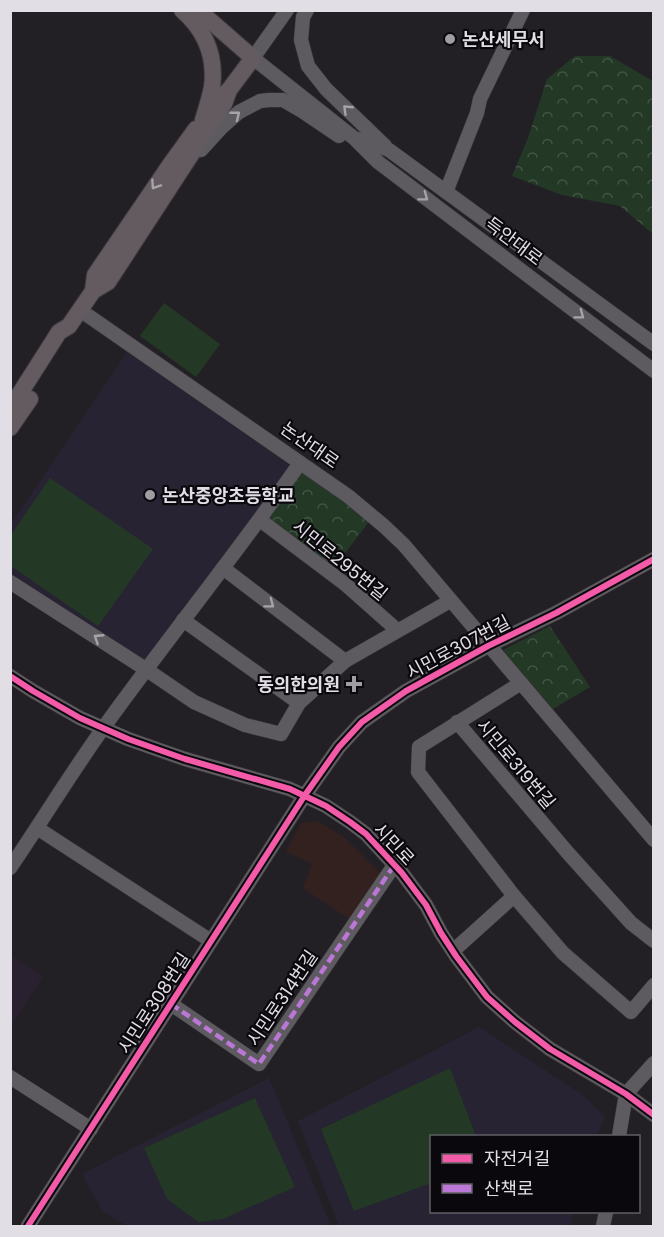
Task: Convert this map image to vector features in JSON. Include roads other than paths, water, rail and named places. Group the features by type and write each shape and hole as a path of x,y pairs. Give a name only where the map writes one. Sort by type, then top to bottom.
{"main road":[{"path":"182,10 194,21 206,39 211,57 212,88 203,120"},
{"name":"득안대로","path":"198,10 253,58"},
{"path":"10,409 59,332 69,326 93,291 108,282 224,104 230,90 253,58"},
{"path":"93,291 95,274 203,120 219,99 230,90"},
{"path":"10,428 69,338 69,326"}],"street":[{"path":"253,58 287,10"},
{"path":"307,10 303,17 301,40 308,66 326,89 389,150"},
{"path":"446,192 477,113 480,99 519,13"},
{"name":"득안대로","path":"253,58 354,138 378,162 654,370"},
{"path":"181,171 220,128 239,112 260,101 269,100 283,100 378,162"},
{"name":"득안대로","path":"354,138 389,150 654,344"},
{"name":"논산대로","path":"80,310 348,496 404,545 488,646"},
{"path":"10,868 103,728 261,520 300,463"},
{"name":"시민로295번길","path":"261,520 345,584 397,630"},
{"name":"시민로307번길","path":"305,795 339,747 362,722 406,691 654,559"},
{"path":"223,568 345,661"},
{"path":"10,582 147,669 194,702 245,725 281,734 299,703 345,661 450,600"},
{"path":"183,620 299,703"},
{"name":"시민로307번길","path":"488,646 654,840"},
{"name":"시민로","path":"10,676 81,718 128,739 185,759 290,789 326,806 350,822 366,834 395,864 426,905 441,933 487,997 550,1049 626,1094 654,1115"},
{"path":"457,722 521,683"},
{"name":"시민로319번길","path":"654,941 631,923 568,853 457,722 419,747 418,772 514,896 563,953 631,1012 654,985"},
{"name":"시민로308번길","path":"28,1227 305,795"},
{"name":"시민로308번길","path":"37,828 211,941"},
{"name":"시민로314번길","path":"171,1004 259,1064 395,864"},
{"path":"453,951 514,896"},
{"path":"619,1135 626,1094 654,1063"},
{"path":"10,1077 91,1129"}],"place":[{"name":"논산세무서","path":"450,39"},
{"name":"논산중앙초등학교","path":"150,495"},
{"name":"동의한의원","path":"354,684"}]}
